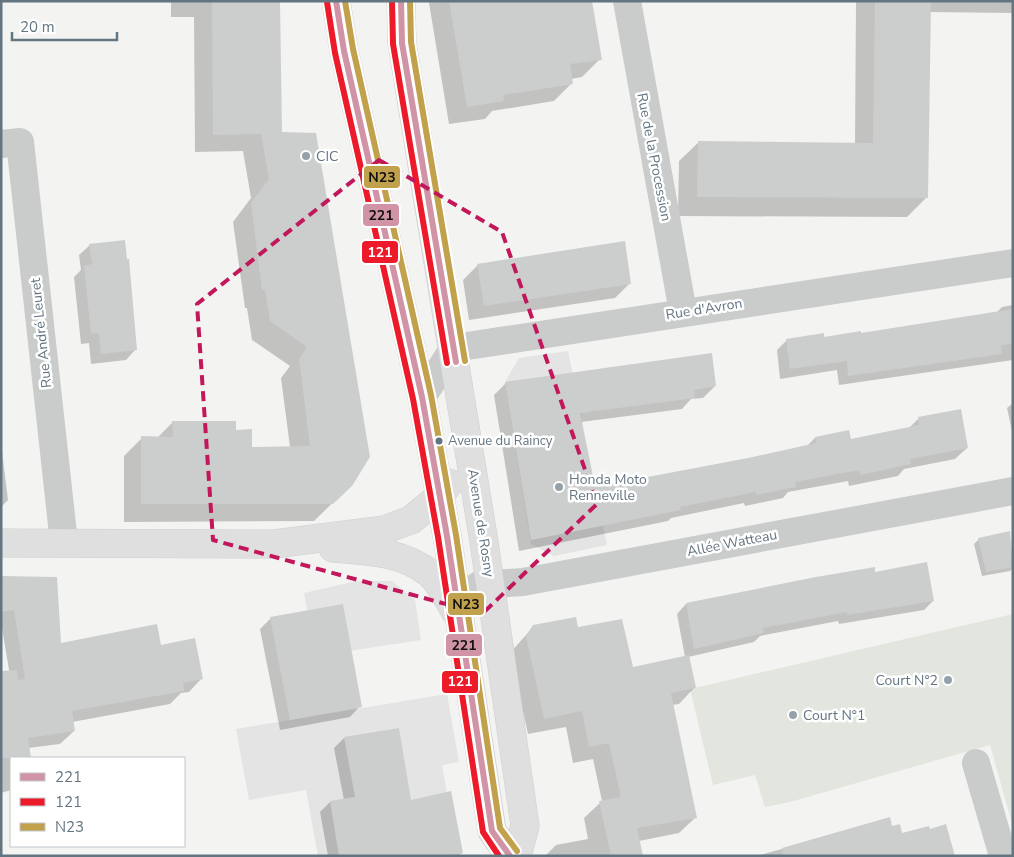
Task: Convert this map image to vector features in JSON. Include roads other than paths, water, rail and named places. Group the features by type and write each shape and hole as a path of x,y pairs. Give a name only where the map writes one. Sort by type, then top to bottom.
{"main road":[{"path":"336,1 344,51 422,397 440,496 492,831 510,856"},
{"path":"389,1 402,43"},
{"path":"401,1 402,43"},
{"name":"Avenue de Rosny","path":"402,43 454,348 525,826 518,856"},
{"path":"274,544 384,530 410,520 440,496 470,455"},
{"path":"1,543 274,544 383,552 430,573 457,608"}],"street":[{"name":"Rue de la Procession","path":"627,1 683,312"},
{"name":"Rue André Leuret","path":"1,144 20,142 64,543"},
{"name":"Rue d'Avron","path":"454,348 1013,263"},
{"path":"422,397 454,348"},
{"name":"Allée Watteau","path":"457,608 472,589 490,584 523,582 1013,491"},
{"path":"976,763 1003,856"}],"place":[{"name":"CIC","path":"306,156"},
{"name":"Avenue du Raincy","path":"439,441"},
{"name":"Honda Moto Renneville","path":"559,487"},
{"name":"Court N°2","path":"948,680"},
{"name":"Court N°1","path":"793,715"}]}
